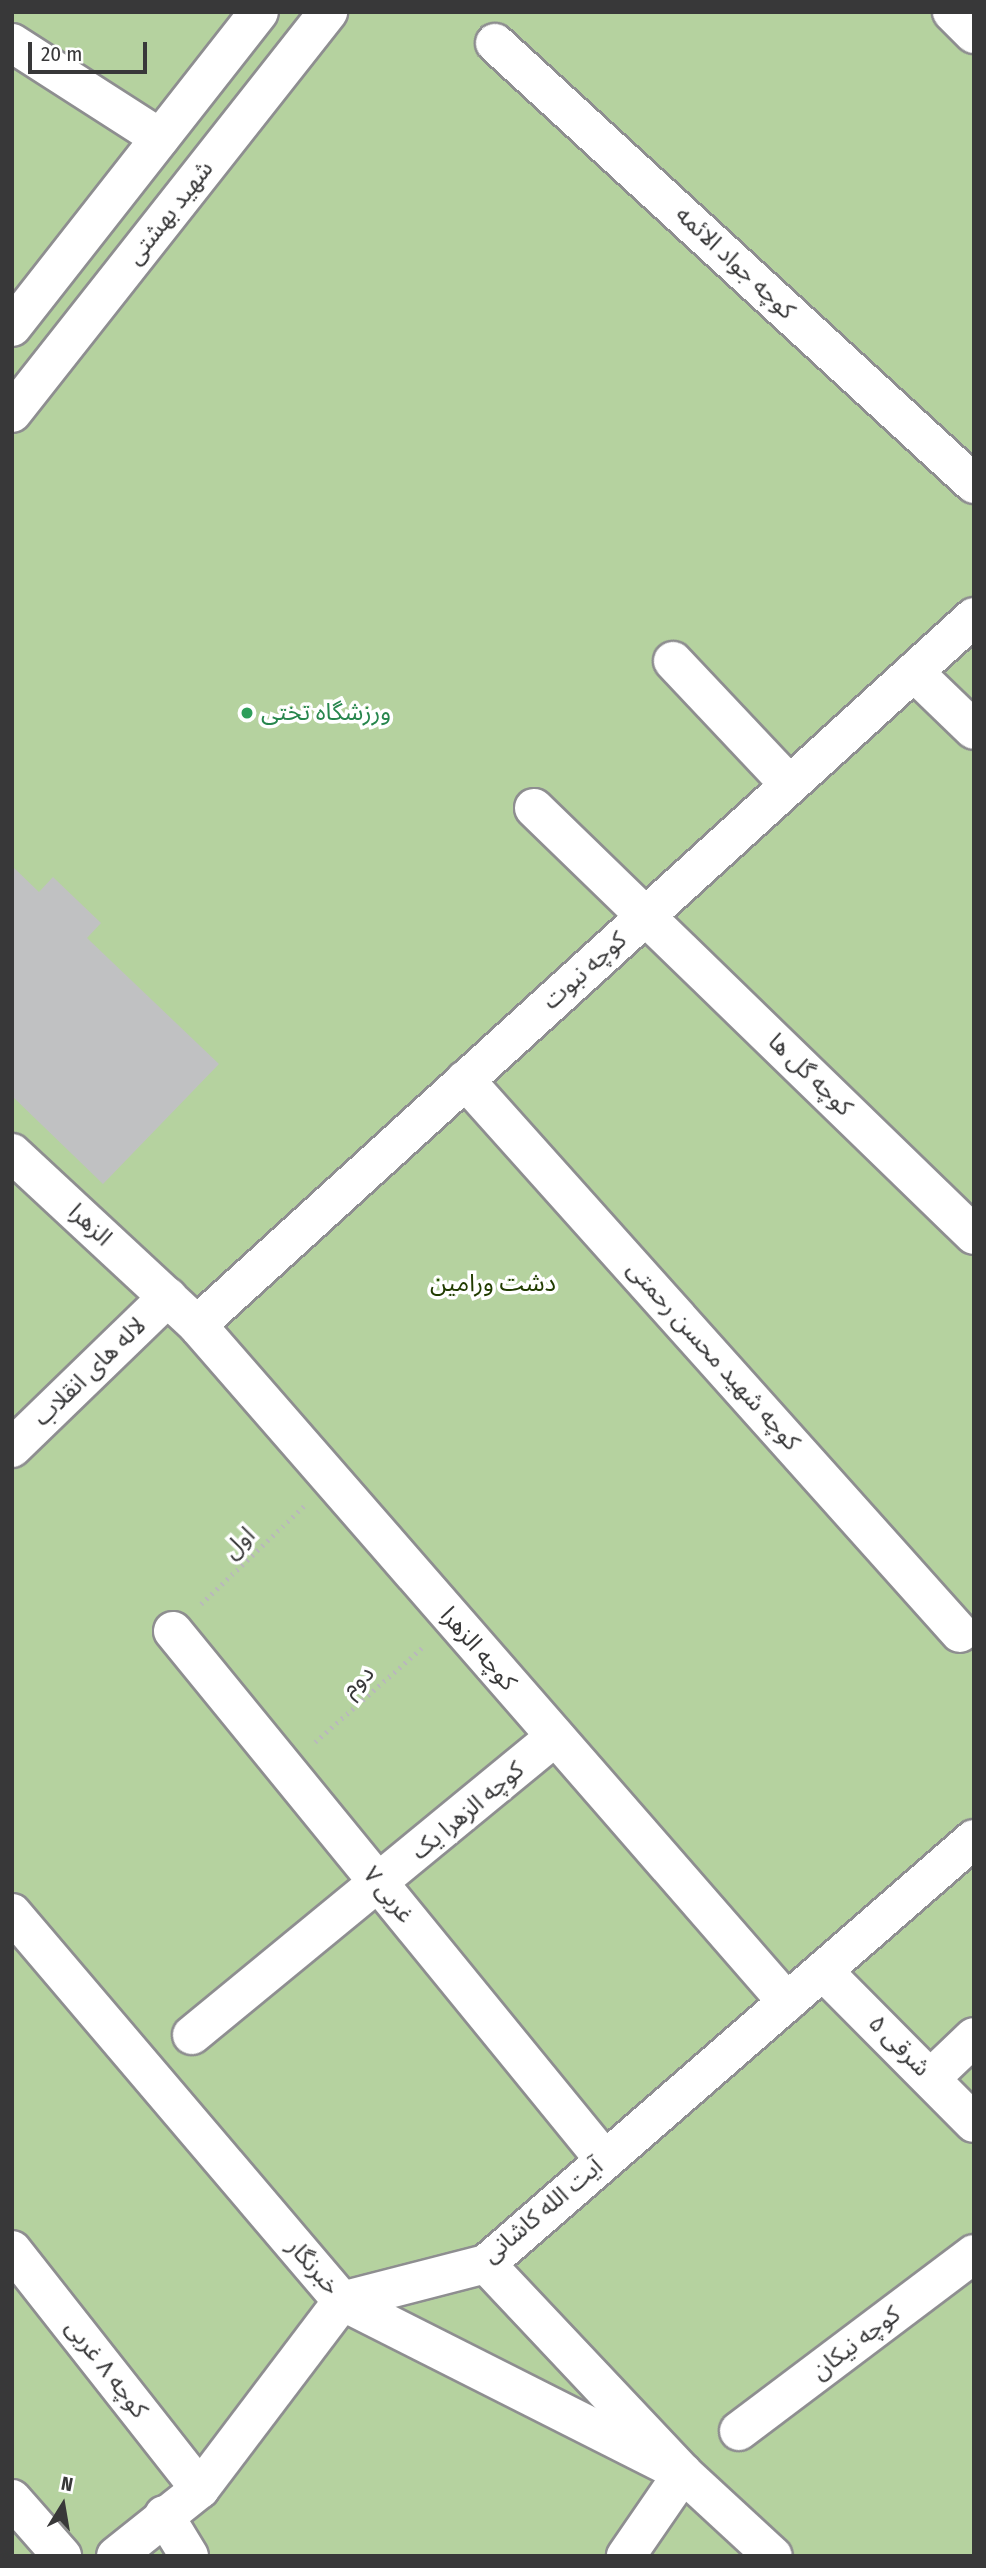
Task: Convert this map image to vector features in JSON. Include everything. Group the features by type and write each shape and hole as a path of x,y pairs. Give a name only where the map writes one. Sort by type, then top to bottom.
{"street":[{"path":"12,327 259,12"},
{"name":"شهید بهشتی","path":"12,413 328,12"},
{"path":"952,12 974,34"},
{"path":"12,43 160,138"},
{"name":"کوچه جواد الائمه","path":"495,43 974,484"},
{"name":"کوچه نبوت","path":"197,1325 974,617"},
{"path":"673,661 790,785"},
{"path":"914,672 974,730"},
{"name":"کوچه گل ها","path":"534,808 974,1235"},
{"name":"کوچه شهید محسن رحمتی","path":"465,1080 960,1633"},
{"name":"الزهرا","path":"12,1153 168,1297"},
{"name":"کوچه الزهرا","path":"168,1297 197,1325 330,1481 787,2002"},
{"name":"لاله های انقلاب","path":"12,1448 168,1297"},
{"name":"۷ غربی","path":"173,1631 604,2159"},
{"name":"کوچه الزهرا یک","path":"192,2035 380,1885 555,1737"},
{"name":"آیت الله کاشانی","path":"342,2301 486,2264 974,1839"},
{"name":"خبرنگار","path":"12,1913 342,2301 682,2473 773,2556"},
{"name":"۵ شرقی","path":"823,1971 974,2123"},
{"path":"931,2078 974,2037"},
{"name":"کوچه ۸ غربی","path":"12,2250 200,2489"},
{"name":"کوچه نیکان","path":"739,2431 974,2254"},
{"path":"486,2264 682,2473 626,2556"},
{"path":"116,2556 164,2515 200,2489 342,2301"},
{"path":"12,2499 62,2556"},
{"path":"164,2515 189,2556"}],"path":[{"name":"اول","path":"173,1631 330,1481"},
{"name":"دوم","path":"285,1768 453,1620"}],"green space":[{"name":"دشت ورامین","path":"12,12 974,12 974,2556 12,2556"}],"building":[{"path":"12,866 39,892 53,877 101,923 87,938 219,1064 103,1184 12,1096"}],"place":[{"name":"ورزشگاه تختی","path":"247,713"}]}
